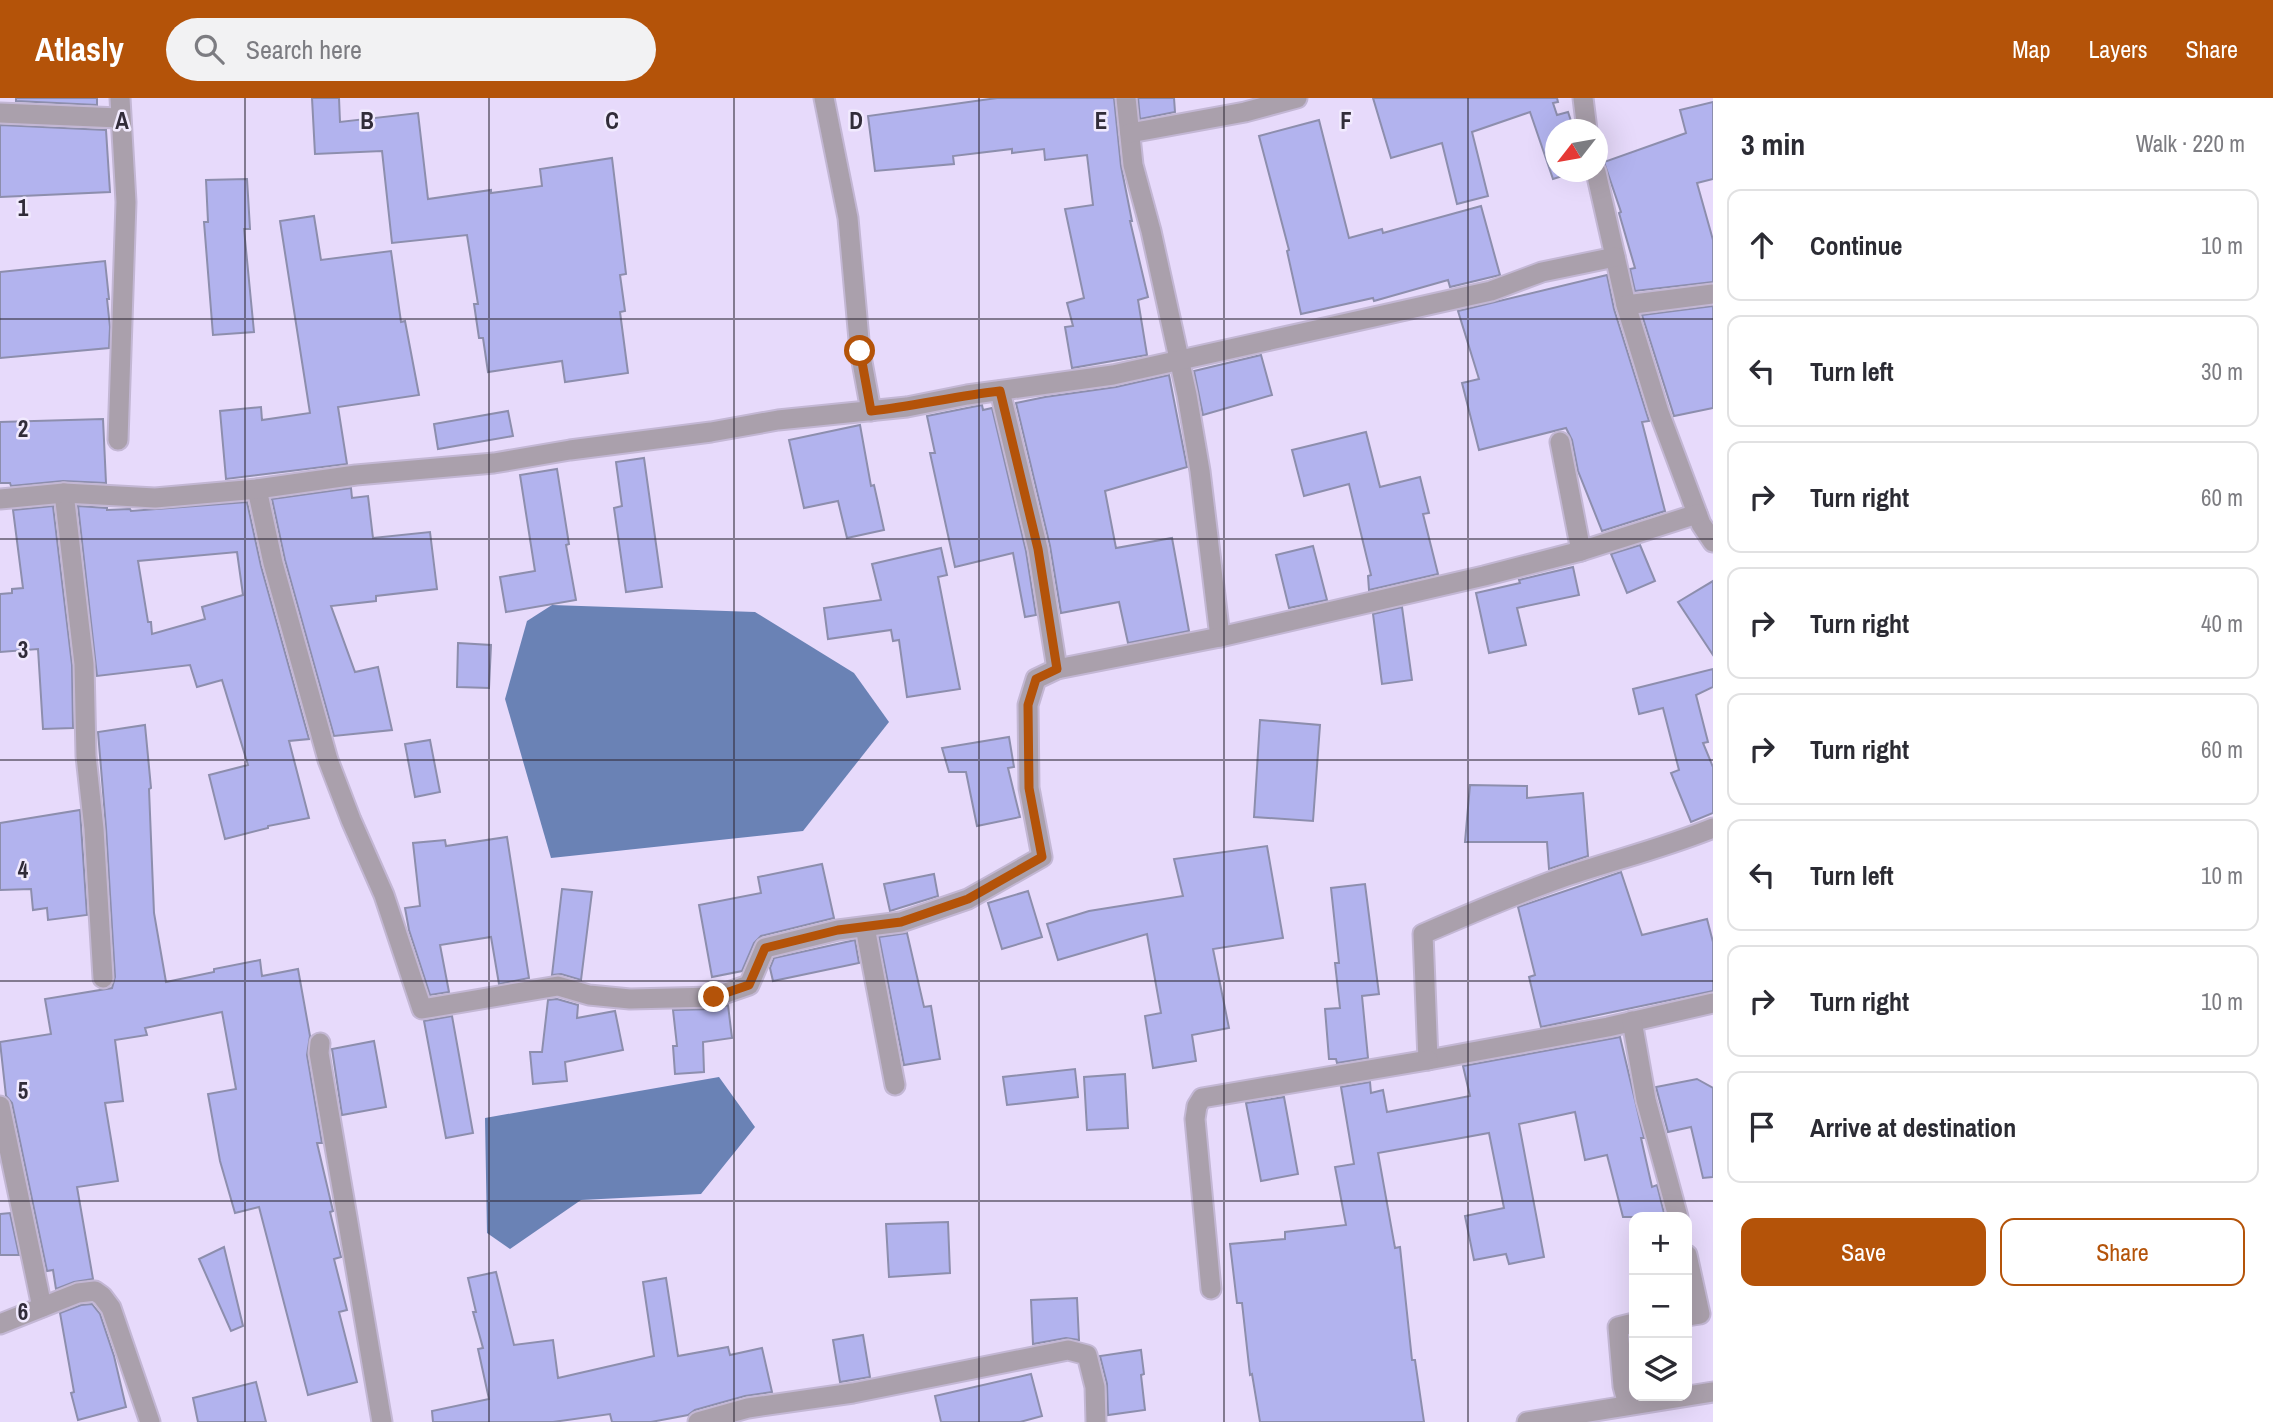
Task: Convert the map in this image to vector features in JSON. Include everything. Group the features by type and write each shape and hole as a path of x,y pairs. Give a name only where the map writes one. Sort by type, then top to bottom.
{"street":[{"path":"118,440 126,202 119,118 120,98"},
{"path":"824,98 848,218 860,351 871,411"},
{"path":"1126,98 1133,166 1151,231 1180,360 1200,471 1220,638"},
{"path":"1130,133 1245,112 1297,98"},
{"path":"1583,98 1586,119"},
{"path":"0,113 119,118"},
{"path":"1599,182 1626,305 1658,412 1701,524 1713,542"},
{"path":"0,499 64,493 155,498 257,489 356,475 494,463 778,420 907,407 967,395 1113,375 1491,291 1542,272 1615,257"},
{"path":"1626,305 1713,294"},
{"path":"1000,391 1038,549 1057,669"},
{"path":"1560,442 1581,551"},
{"path":"257,489 273,563 328,760 384,895 422,1009 558,986 589,995 630,999 714,997 749,985 765,948 838,930 901,922 968,899 1042,857 1029,788 1028,705 1036,679 1057,669 1220,638 1484,576 1581,551 1697,514"},
{"path":"64,493 83,664 86,756 94,829 103,978"},
{"path":"1428,1060 1423,934 1564,877 1676,843 1713,828"},
{"path":"865,927 895,1085"},
{"path":"1211,1289 1195,1119 1197,1106 1202,1098 1428,1060 1713,1003"},
{"path":"1632,1021 1647,1100 1677,1212"},
{"path":"320,1043 382,1422"},
{"path":"0,1107 42,1307"},
{"path":"1692,1278 1700,1314 1692,1315"},
{"path":"0,1324 78,1293 96,1291 111,1308 150,1422"},
{"path":"1628,1405 1623,1387 1618,1327 1629,1324"},
{"path":"698,1422 748,1408 853,1393 1068,1350 1087,1355 1096,1387 1096,1422"},
{"path":"1527,1422 1713,1392"}],"water":[{"path":"552,605 755,612 854,673 889,722 803,831 551,858 505,699 527,621"},
{"path":"719,1077 755,1127 701,1194 581,1200 510,1249 487,1233 485,1118"}],"building":[{"path":"16,98 97,98 97,105 16,101"},
{"path":"312,98 339,98 340,122 418,113 428,199 542,186 540,169 612,158 626,274 620,275 625,311 620,312 628,373 565,382 562,361 488,372 483,338 479,338 474,304 478,304 467,235 392,243 382,151 315,154"},
{"path":"997,98 1114,98 1130,221 1148,297 1138,300 1147,355 1072,368 1065,327 1073,326 1067,303 1084,298 1065,209 1093,205 1087,155 1045,160 1044,149 1012,153 1012,149 953,156 954,164 875,171 868,116"},
{"path":"1138,98 1174,98 1175,112 1140,119"},
{"path":"1373,98 1557,98 1558,102 1553,103 1557,115 1568,112 1570,119 1545,119 1545,156 1530,112 1472,132 1488,196 1457,204 1442,143 1391,158"},
{"path":"1713,102 1713,179 1697,183 1713,240 1713,282 1635,291 1630,269 1635,268 1608,174 1608,161 1686,133 1680,110"},
{"path":"1319,120 1349,238 1382,229 1383,233 1481,206 1500,275 1450,287 1448,280 1374,301 1373,298 1301,314 1287,251 1289,250 1259,136"},
{"path":"0,125 106,130 110,192 0,197"},
{"path":"247,179 250,229 244,229 254,332 213,335 204,222 208,222 206,180"},
{"path":"314,216 321,260 391,251 401,322 405,321 419,395 338,407 347,464 226,479 220,411 261,407 262,420 310,413 280,221"},
{"path":"105,261 109,299 109,348 0,358 0,272"},
{"path":"1607,275 1614,309 1649,421 1642,422 1665,511 1602,531 1578,471 1572,440 1566,428 1479,450 1462,383 1479,379 1458,311"},
{"path":"1713,306 1713,408 1674,416 1642,315"},
{"path":"1261,355 1272,395 1203,415 1194,371"},
{"path":"1169,375 1187,467 1105,491 1116,548 1172,538 1189,631 1128,643 1119,602 1061,613 1050,546 1016,403 1116,387"},
{"path":"982,405 983,410 992,408 1026,551 1036,615 1025,617 1013,553 955,567 930,453 935,453 927,416"},
{"path":"508,411 513,436 438,449 434,424"},
{"path":"103,419 106,483 63,481 11,486 10,483 0,483 0,422"},
{"path":"860,425 871,486 874,485 884,530 847,538 838,501 804,508 789,440"},
{"path":"1366,432 1380,487 1420,477 1429,513 1423,514 1438,574 1369,590 1368,576 1371,575 1349,484 1304,496 1292,450"},
{"path":"644,458 662,587 626,592 614,508 622,506 616,462"},
{"path":"557,469 576,600 506,612 500,577 535,571 520,475"},
{"path":"351,488 352,498 368,496 373,538 430,532 437,589 376,596 376,601 331,606 355,672 378,667 392,730 334,736 285,560 272,499"},
{"path":"247,502 261,566 309,739 289,741 309,818 268,826 225,839 209,775 248,765 222,680 197,687 190,665 97,676 78,506 131,511","holes":["237,552 243,595 202,607 205,619 152,634 138,561"]},
{"path":"53,506 72,665 73,728 43,729 38,649 0,652 0,594 23,588 13,510"},
{"path":"1640,545 1655,581 1627,593 1611,554"},
{"path":"1313,546 1327,600 1289,608 1276,555"},
{"path":"941,548 947,575 938,577 960,689 907,697 899,640 893,641 891,630 828,639 824,608 881,600 872,564"},
{"path":"1573,567 1579,595 1517,608 1526,645 1489,653 1476,593"},
{"path":"1713,581 1713,655 1678,602"},
{"path":"1402,607 1412,680 1382,684 1373,614"},
{"path":"458,643 491,645 489,688 457,687"},
{"path":"1713,669 1713,687 1696,695 1708,742 1703,743 1713,767 1713,813 1691,822 1671,773 1679,770 1663,708 1639,714 1633,689"},
{"path":"1260,720 1320,725 1313,821 1254,817"},
{"path":"145,725 151,788 154,913 166,982 260,960 262,976 298,969 310,1036 307,1055 322,1143 317,1143 341,1257 334,1259 347,1310 339,1312 357,1382 308,1395 259,1207 235,1213 220,1161 208,1094 236,1089 222,1012 145,1028 147,1035 115,1040 123,1101 105,1103 118,1181 77,1187 93,1279 56,1289 53,1270 47,1271 12,1103 6,1096 0,1042 51,1034 45,999 112,988 115,977 98,732"},
{"path":"1009,737 1014,767 1008,768 1020,817 977,826 966,772 949,772 942,748"},
{"path":"430,740 440,792 415,797 405,744"},
{"path":"1470,785 1527,786 1527,798 1583,793 1588,856 1549,869 1547,842 1465,842"},
{"path":"80,810 87,915 48,920 47,908 33,910 31,889 0,890 0,823"},
{"path":"507,837 529,978 499,984 491,937 440,945 449,992 430,995 409,930 405,908 420,906 413,843 445,840 446,846"},
{"path":"1267,846 1283,938 1213,949 1229,1028 1192,1035 1196,1061 1153,1068 1145,1016 1161,1013 1147,934 1058,960 1047,924 1089,911 1183,896 1174,859"},
{"path":"822,864 834,918 761,936 754,943 742,971 712,977 699,905 761,893 758,877"},
{"path":"1621,872 1642,935 1707,919 1713,942 1713,991 1541,1027 1529,977 1535,975 1518,907"},
{"path":"934,874 938,896 890,911 884,884"},
{"path":"1365,884 1379,994 1362,996 1368,1058 1337,1063 1336,1059 1329,1059 1325,1009 1340,1008 1335,963 1339,963 1331,888"},
{"path":"562,889 592,892 581,980 561,974 552,975"},
{"path":"1028,891 1042,937 1002,949 988,903"},
{"path":"907,933 924,1007 931,1006 940,1059 904,1065 879,937"},
{"path":"855,940 859,963 773,981 770,968 774,958"},
{"path":"557,999 578,1005 577,1018 615,1011 623,1050 565,1062 567,1081 533,1084 530,1052 542,1052 548,1000"},
{"path":"728,1005 732,1038 703,1042 704,1072 675,1074 673,1046 677,1046 673,1010 715,1009"},
{"path":"452,1016 473,1133 446,1138 424,1021"},
{"path":"1620,1037 1644,1138 1641,1138 1652,1187 1657,1185 1664,1212 1629,1212 1629,1217 1623,1217 1607,1155 1585,1160 1575,1112 1519,1124 1544,1257 1509,1264 1506,1254 1474,1260 1465,1216 1504,1208 1489,1133 1378,1153 1395,1248 1400,1247 1412,1360 1415,1360 1424,1422 1260,1422 1252,1374 1250,1375 1242,1303 1237,1303 1230,1244 1285,1239 1285,1232 1346,1225 1335,1167 1354,1164 1341,1087 1370,1082 1371,1093 1383,1090 1387,1112 1470,1096 1463,1066"},
{"path":"374,1041 386,1107 342,1115 332,1049"},
{"path":"1075,1069 1078,1097 1007,1105 1003,1077"},
{"path":"1125,1074 1128,1128 1087,1130 1084,1077"},
{"path":"1697,1079 1713,1088 1713,1177 1703,1178 1691,1127 1668,1132 1656,1087"},
{"path":"1284,1097 1298,1174 1261,1181 1246,1103"},
{"path":"10,1213 19,1255 0,1255 0,1214"},
{"path":"948,1222 950,1273 889,1277 886,1224"},
{"path":"224,1247 243,1326 231,1331 199,1259"},
{"path":"496,1272 514,1345 553,1340 558,1378 654,1356 643,1282 666,1278 678,1356 728,1347 730,1355 762,1348 772,1392 745,1396 695,1410 688,1415 651,1422 612,1422 610,1414 553,1422 433,1422 432,1411 489,1399 478,1349 483,1348 473,1312 476,1312 468,1278"},
{"path":"1077,1298 1079,1340 1066,1338 1033,1344 1031,1300"},
{"path":"92,1304 100,1314 114,1356 126,1407 78,1420 71,1393 74,1392 60,1313"},
{"path":"863,1335 870,1377 840,1382 833,1340"},
{"path":"1141,1350 1145,1410 1108,1415 1107,1384 1100,1356"},
{"path":"1031,1374 1042,1416 1020,1422 941,1422 935,1396"},
{"path":"256,1382 266,1422 198,1422 193,1398"}],"route":[{"path":"714,997 749,985 765,948 838,930 901,922 968,899 1042,857 1029,788 1028,705 1036,679 1057,669 1038,549 1000,391 871,411 860,351"}]}
